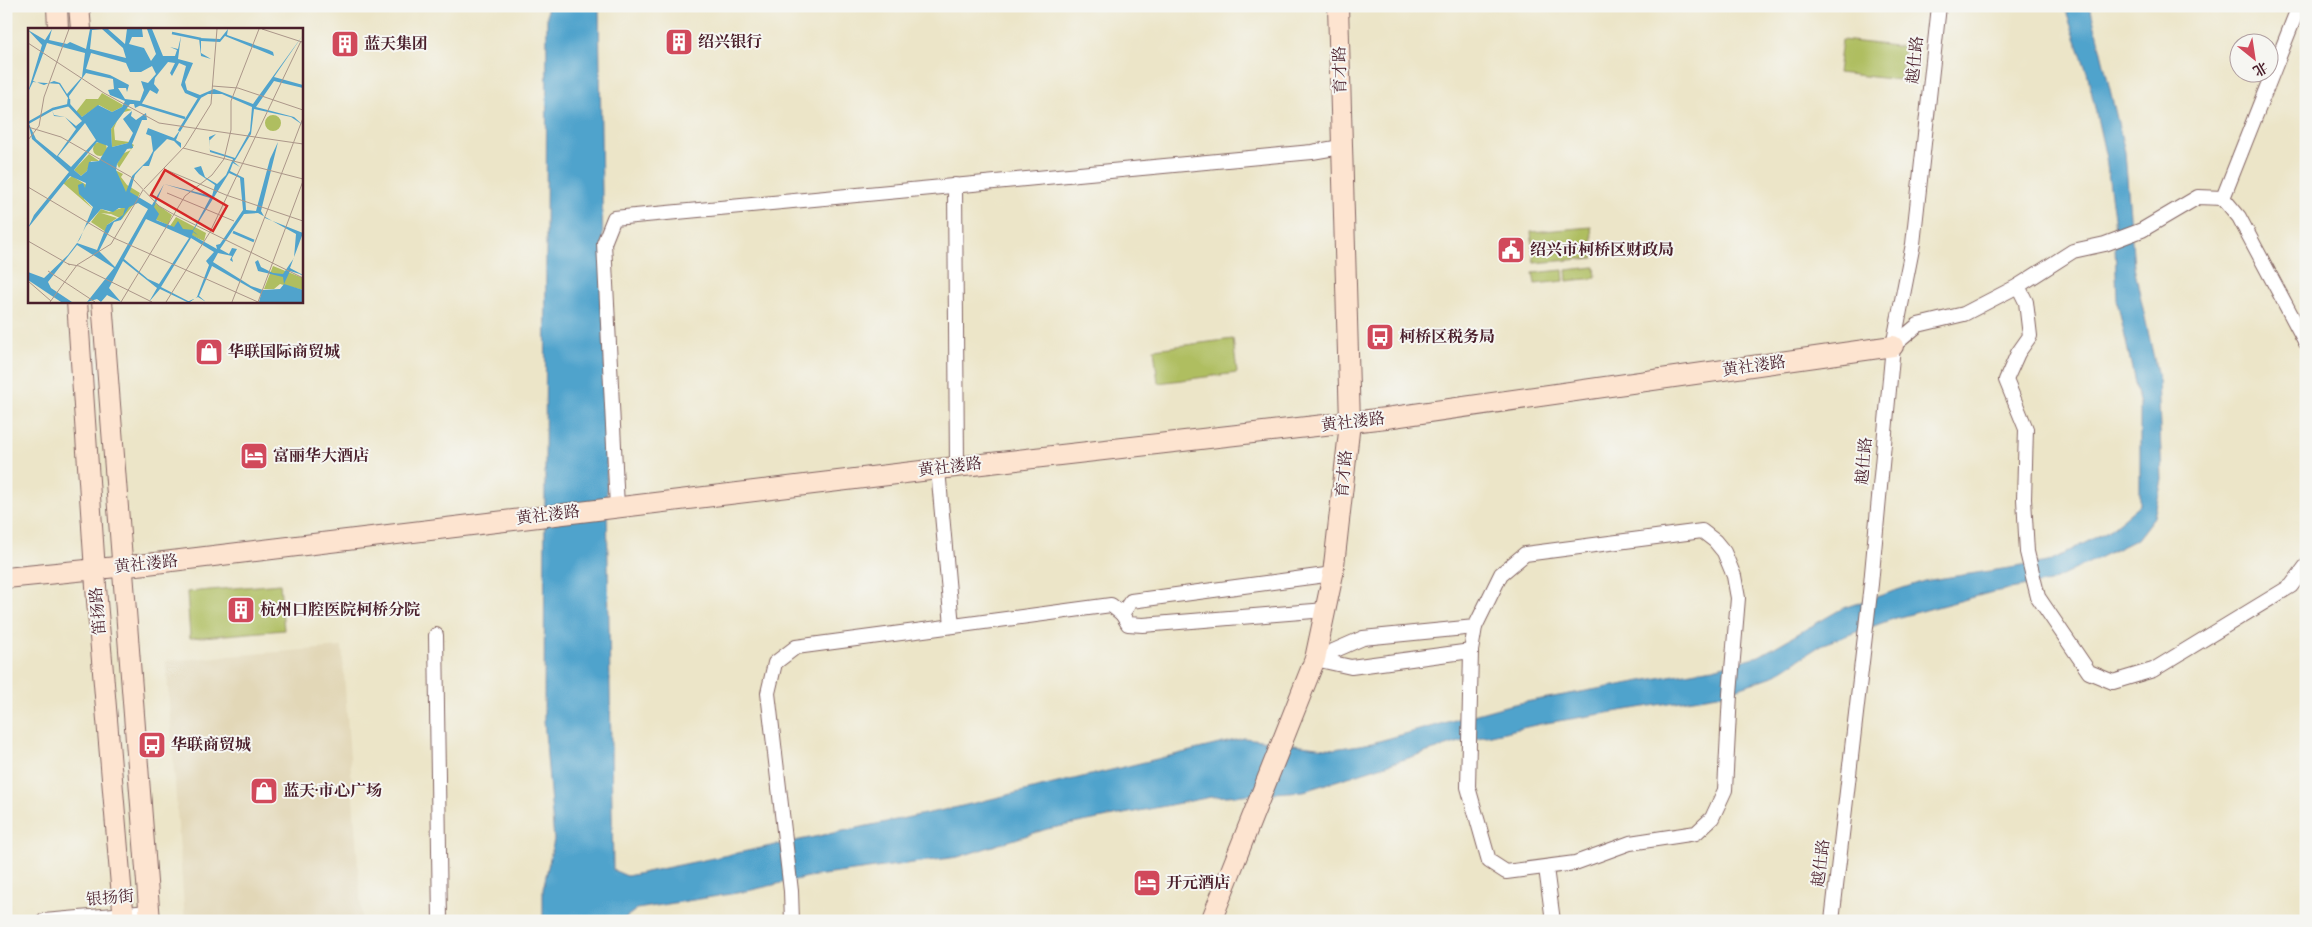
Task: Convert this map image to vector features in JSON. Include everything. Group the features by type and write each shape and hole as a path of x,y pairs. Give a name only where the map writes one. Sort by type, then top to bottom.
{"street":[{"path":"57,6 58,28"},
{"path":"79,6 81,28"},
{"name":"育才路","path":"1211,921 1315,659 1333,574 1350,423 1338,6"},
{"name":"越仕路","path":"1832,921 1871,584 1892,346 1913,244 1939,6"},
{"path":"2223,198 2299,6"},
{"path":"614,507 604,243 614,218 1302,153 1341,146"},
{"path":"952,626 948,467 955,185"},
{"path":"1892,346 1918,325 1964,314 2018,286 2073,251 2105,244 2142,230 2198,197 2223,198 2239,217 2306,343"},
{"path":"2018,286 2026,302 2030,336 2018,353 2006,380 2026,429 2024,499 2026,552 2038,597 2089,672 2113,682 2153,670 2291,586 2306,566"},
{"name":"笛扬路","path":"77,302 95,569 124,917"},
{"name":"笛扬路","path":"102,302 149,916"},
{"name":"黄社溇路","path":"6,578 123,567 948,467 1350,423 1892,346"},
{"path":"1702,532 1715,541 1724,552 1734,576 1738,598 1725,790 1712,818 1696,833 1630,844 1575,863 1506,872 1489,861 1468,788 1471,651 1475,627 1501,574 1525,554 1702,532"},
{"path":"1122,614 1131,601 1333,574"},
{"path":"792,921 791,890 768,693 775,663 796,647 1111,605 1122,614 1128,624 1143,625 1326,610"},
{"path":"1315,659 1362,638 1475,627"},
{"path":"436,635 440,921"},
{"path":"1315,659 1351,667 1471,651"},
{"path":"1546,868 1553,921"},
{"name":"银扬街","path":"44,921 149,916"}],"shaded area":[{"name":"蓝天·市心广场","path":"342,647 362,921 185,921 166,661"}],"green space":[{"path":"1842,40 1904,47 1900,80 1838,73"},
{"path":"1591,227 1594,258 1534,263 1531,232"},
{"path":"1595,267 1596,278 1567,281 1566,270"},
{"path":"1563,270 1564,281 1535,284 1533,273"},
{"path":"1233,339 1237,373 1158,383 1154,349"},
{"path":"280,584 284,630 190,638 187,592"}],"water":[{"path":"547,6 599,6 613,870 627,876 958,807 1244,738 1334,749 1372,743 1509,705 1713,668 1759,656 1843,608 1924,581 2048,562 2108,531 2140,505 2140,406 2117,300 2114,217 2106,158 2087,72 2064,6 2090,6 2125,152 2134,267 2158,377 2162,480 2154,517 2137,539 2050,582 1993,592 1896,618 1823,644 1773,676 1718,695 1540,724 1456,743 1304,791 1211,797 1047,829 958,857 808,877 743,892 637,909 621,921 543,921 543,889 554,840 544,720"}],"place":[{"name":"绍兴银行","path":"679,42"},
{"name":"蓝天集团","path":"345,44"},
{"name":"绍兴市柯桥区财政局","path":"1511,250"},
{"name":"柯桥区税务局","path":"1380,337"},
{"name":"华联国际商贸城","path":"209,352"},
{"name":"富丽华大酒店","path":"254,456"},
{"name":"杭州口腔医院柯桥分院","path":"241,610"},
{"name":"华联商贸城","path":"152,745"},
{"name":"蓝天·市心广场","path":"264,791"},
{"name":"开元酒店","path":"1147,883"}]}
